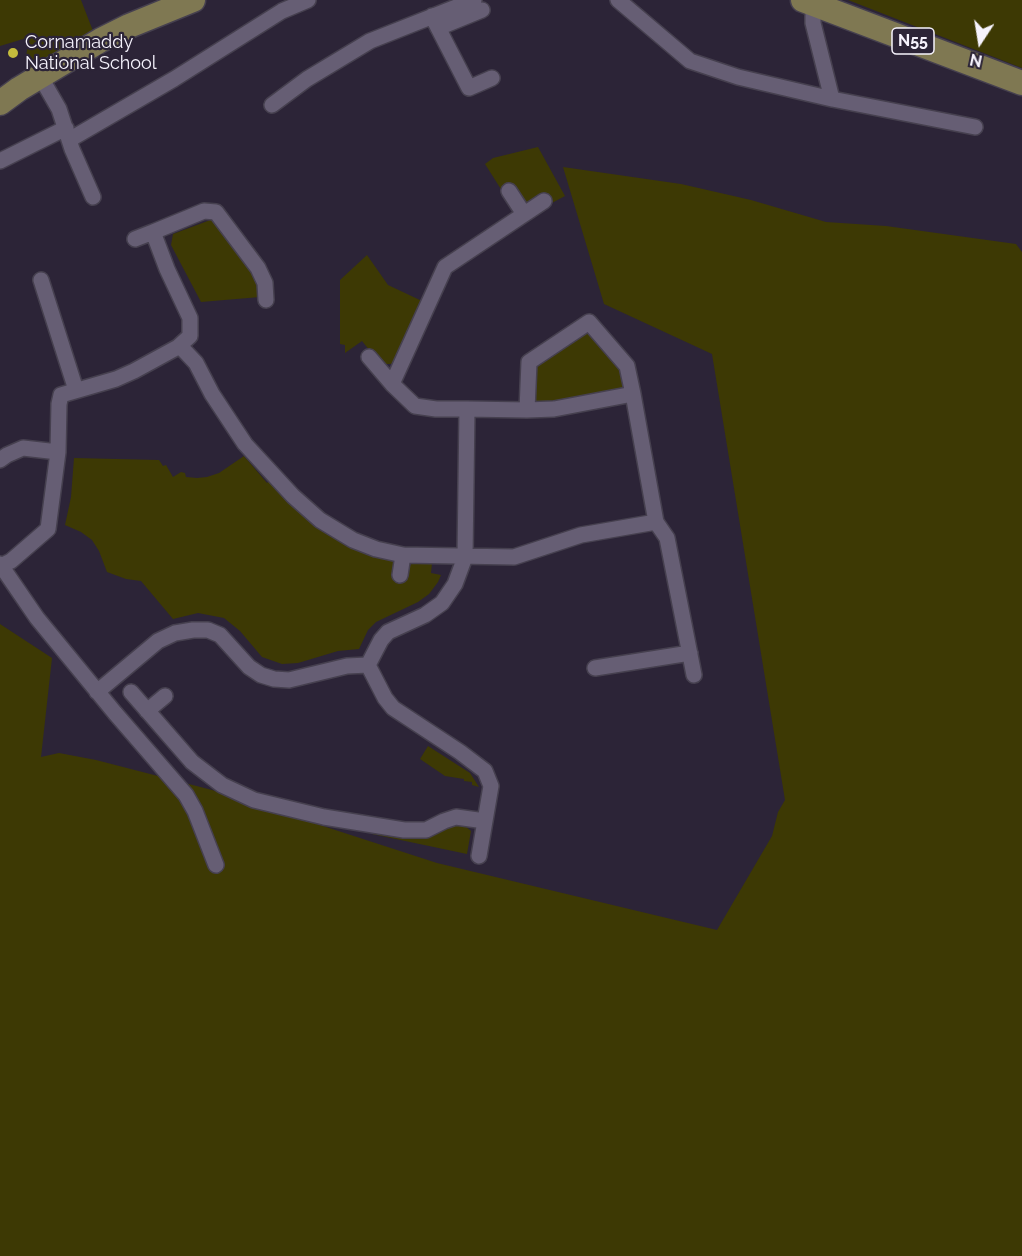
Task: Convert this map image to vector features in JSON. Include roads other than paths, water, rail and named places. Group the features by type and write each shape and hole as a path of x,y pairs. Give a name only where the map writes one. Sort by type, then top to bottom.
{"main road":[{"path":"0,103 40,76 129,26 193,0"},
{"name":"N55","path":"808,2 1022,83"}],"street":[{"path":"0,161 68,134 174,79 266,20 309,0"},
{"path":"618,0 690,61 738,77 832,99 975,127"},
{"path":"808,2 832,99"},
{"path":"272,105 307,79 370,41 435,22 478,5"},
{"path":"435,22 469,88 492,78"},
{"path":"40,76 59,109 83,178 93,197"},
{"path":"509,191 524,214"},
{"path":"392,384 445,267 544,201"},
{"path":"135,239 204,210 216,212 251,272 265,283 266,300"},
{"path":"153,232 190,318 190,336 180,346 134,371 61,395 58,452 46,531 11,561 1,565 37,618 186,795 198,818 216,865"},
{"path":"41,280 76,390"},
{"path":"527,410 529,362 593,319 628,370 656,522 667,538 694,675"},
{"path":"180,346 196,363 212,394 245,444 293,496 320,520 353,540 376,549 403,555 514,557 581,535 656,522"},
{"path":"369,357 415,406 436,409 554,409 633,394"},
{"path":"368,665 381,640 388,632 425,615 442,603 455,584 465,557 466,409"},
{"path":"0,460 23,448 58,452"},
{"path":"400,575 403,555"},
{"path":"97,692 158,641 175,633 193,630 208,630 220,634 249,667 261,675 274,679 289,680 347,666 368,665"},
{"path":"595,668 690,653"},
{"path":"368,665 385,698 393,708 485,771 491,786 479,856"},
{"path":"131,692 192,762 222,785 254,800 324,817 404,830 426,830 444,820 456,817 485,821"},
{"path":"147,711 165,696"}],"place":[{"name":"Cornamaddy National School","path":"13,53"}]}
